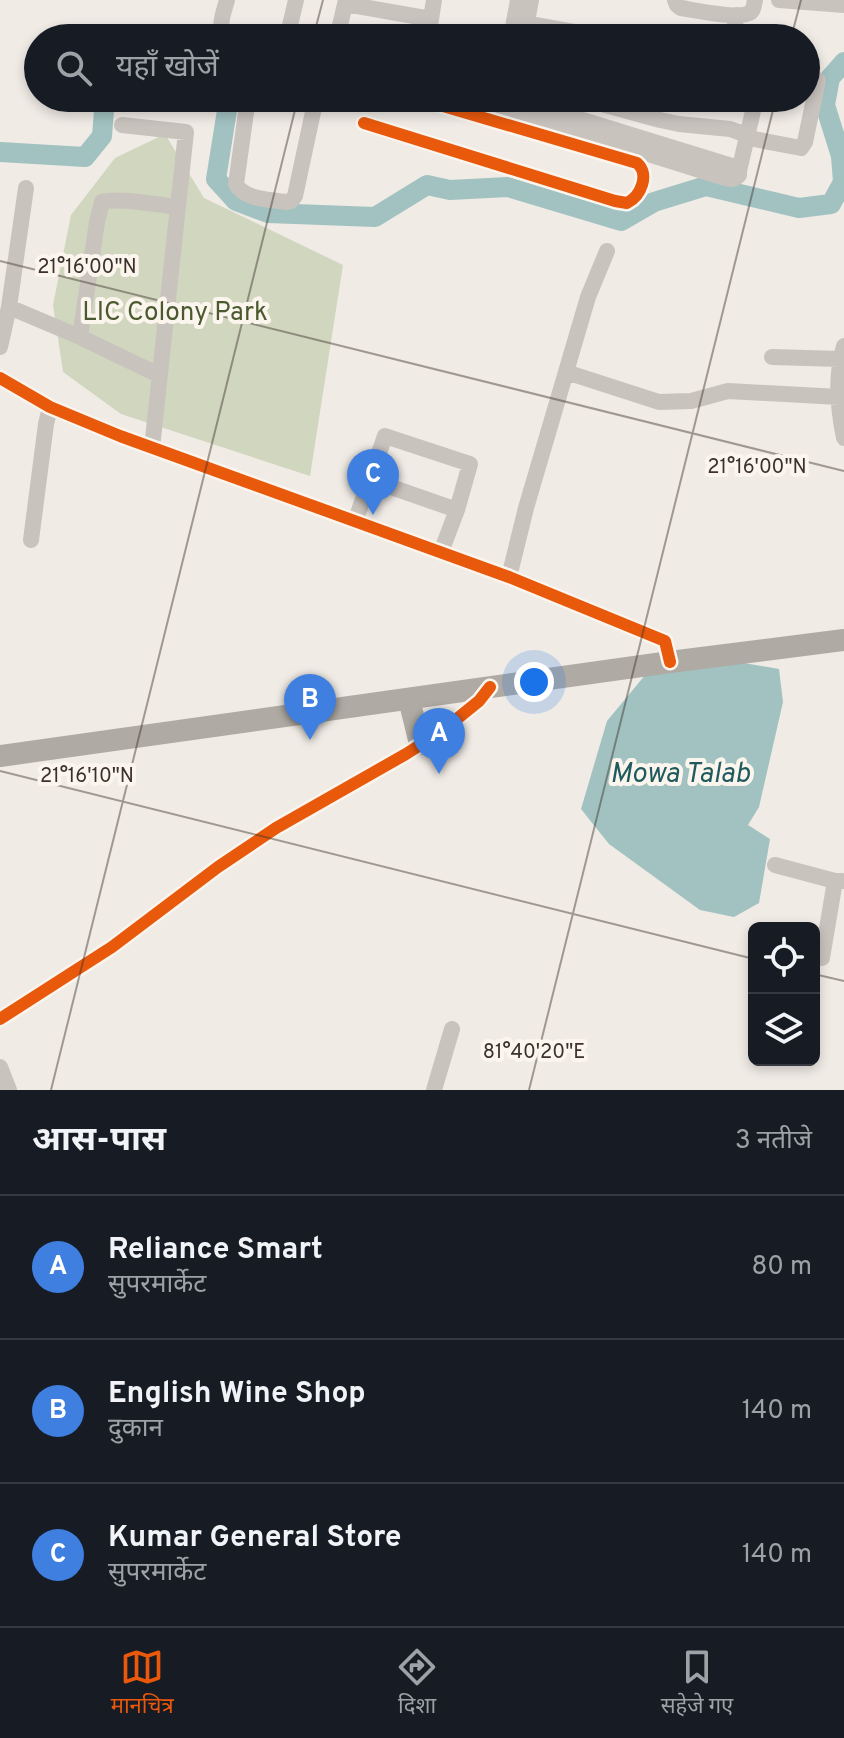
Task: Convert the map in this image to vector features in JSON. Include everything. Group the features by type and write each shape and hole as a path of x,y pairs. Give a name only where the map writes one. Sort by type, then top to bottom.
{"highway":[{"path":"0,756 490,687 844,625"},
{"path":"0,741 669,656 844,640"},
{"path":"409,699 420,744"}],"street":[{"path":"222,24 227,0"},
{"path":"290,24 296,0"},
{"path":"430,24 434,0"},
{"path":"518,0 519,24"},
{"path":"521,24 531,0"},
{"path":"675,0 681,8 737,15 752,11 755,0"},
{"path":"779,0 837,3"},
{"path":"340,24 346,2 431,19"},
{"path":"735,24 737,15"},
{"path":"246,112 236,184 247,195 285,202 295,196 313,112"},
{"path":"364,123 615,201 627,203 637,196 644,172 637,163 521,112"},
{"path":"531,112 633,142 732,180 739,175 753,112"},
{"path":"629,112 691,125 730,129 754,139 796,148 803,146 811,112"},
{"path":"633,142 641,112"},
{"path":"122,125 186,132 152,448"},
{"path":"686,152 691,125"},
{"path":"633,142 686,152 735,167 739,171"},
{"path":"0,347 9,307 26,188"},
{"path":"80,337 102,202 116,200 178,207"},
{"path":"509,577 529,496 588,297 607,251"},
{"path":"9,307 159,375"},
{"path":"772,357 842,352 838,410 844,438"},
{"path":"566,372 659,402 691,401 728,391 839,397"},
{"path":"0,378 50,407 152,448 509,577 665,641 669,656"},
{"path":"31,540 50,407"},
{"path":"355,522 385,436 470,464 441,552"},
{"path":"371,480 457,510"},
{"path":"0,1019 112,947 218,867 276,828 442,731 479,701 490,687"},
{"path":"775,865 840,881 820,958"},
{"path":"434,1090 452,1029"},
{"path":"0,1067 9,1090"}],"green space":[{"name":"LIC Colony Park","path":"165,134 204,198 343,265 310,476 121,414 63,372 53,305 71,215 115,158"}],"water":[{"name":"Mowa Talab","path":"744,663 779,669 783,702 759,807 748,825 770,839 759,903 734,917 700,910 609,844 581,809 607,721 646,674"}],"waterway":[{"path":"227,112 216,179 236,201 268,213 375,217 427,185 450,190 508,187 621,221 654,202 706,186 799,208 831,204 843,182 841,156 825,105 830,78 844,62"},
{"path":"0,152 85,157 102,136 104,112"}],"cycle path":[{"path":"364,123 615,201 627,203 632,200 642,184 643,173 637,163 464,112"},
{"path":"0,378 50,407 120,436 509,577 665,641 670,662"},
{"path":"0,1019 112,947 218,867 276,828 442,731 479,701 490,687"}],"place":[{"name":"Kumar General Store","path":"373,515"},
{"name":"English Wine Shop","path":"310,740"},
{"name":"Reliance Smart","path":"439,774"}]}
